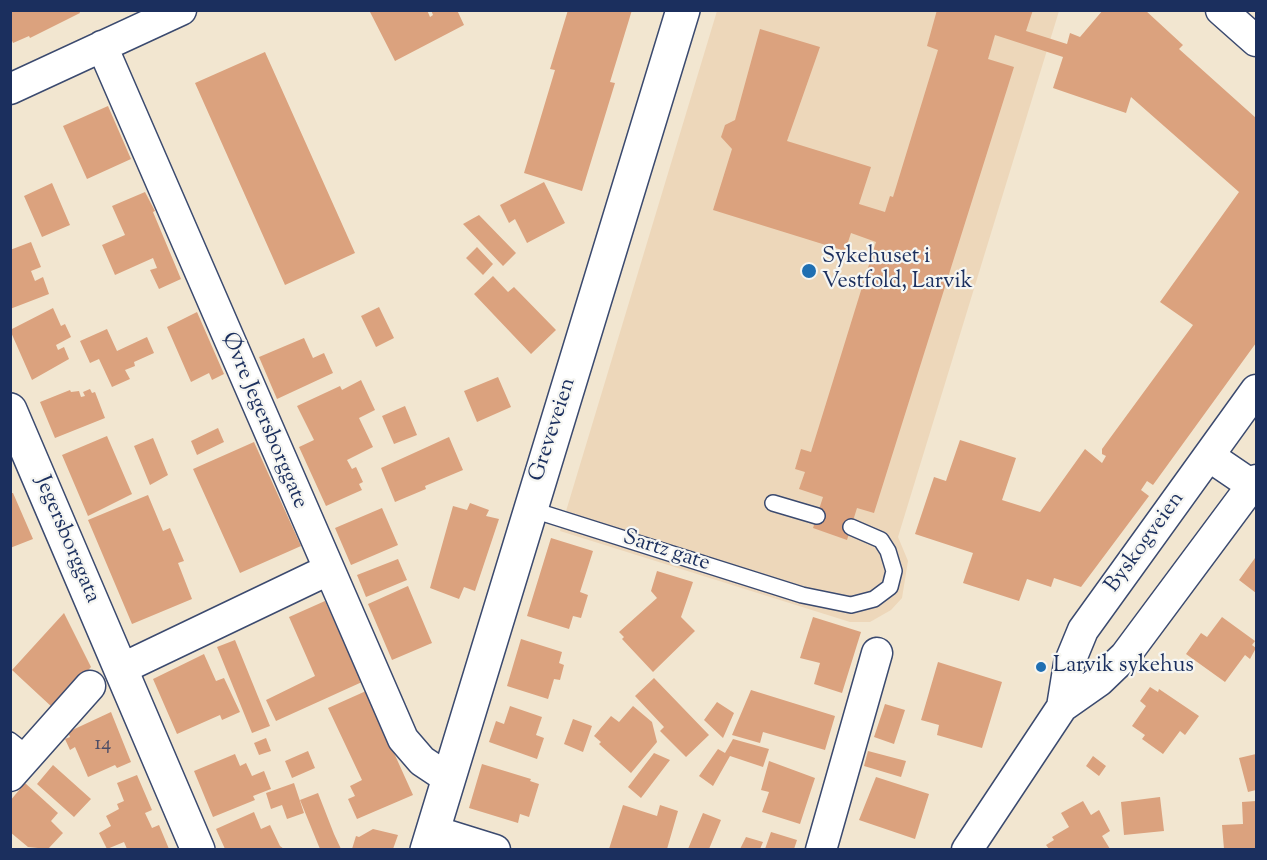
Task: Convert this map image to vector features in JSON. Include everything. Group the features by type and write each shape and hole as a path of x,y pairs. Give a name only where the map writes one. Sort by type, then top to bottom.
{"street":[{"path":"10,89 181,10"},
{"name":"Greveveien","path":"431,840 683,10"},
{"path":"1221,10 1257,41"},
{"name":"Øvre Jegersborggate","path":"102,46 327,570 403,740 422,761 449,778"},
{"name":"Byskogveien","path":"1062,707 1069,664 1083,630 1257,390"},
{"name":"Jegersborggata","path":"10,410 198,849"},
{"path":"1209,456 1255,485"},
{"name":"Byskogveien","path":"967,849 1062,707 1099,681 1125,656 1255,485"},
{"path":"121,669 327,570"},
{"path":"821,849 877,653"},
{"path":"17,757 90,686"},
{"path":"431,840 495,849"}],"lane":[{"path":"773,503 816,516"},
{"name":"Sartz gate","path":"530,508 802,595 851,605 874,599 890,586 894,571 888,551 881,540 851,527"}],"shaded area":[{"name":"Sykehuset i Vestfold, Larvik","path":"717,11 1059,11 898,537 908,561 902,598 891,610 870,622 850,622 560,531"}],"building":[{"path":"10,10 79,10 80,13 30,38 29,36 13,43 10,36"},
{"path":"369,10 427,10 430,17 433,15 431,10 457,10 464,25 395,61"},
{"path":"568,10 632,10 610,82 615,83 582,191 524,173 555,70 550,69"},
{"path":"937,10 1033,10 1026,31 1067,44 1070,33 1080,37 1103,10 1145,10 1183,45 1179,49 1256,118 1256,343 1153,485 1147,481 1141,490 1149,496 1081,587 1054,578 1051,587 1027,579 1019,601 963,583 973,553 915,534 934,477 946,481 960,440 1016,458 1002,500 1040,512 1085,449 1102,463 1106,456 1102,454 1102,449 1193,325 1160,302 1239,192 1131,97 1126,113 1053,88 1063,57 995,35 988,59 1014,67 874,513 857,508 847,540 813,528 823,497 799,489 805,472 795,469 801,449 811,452 876,242 851,233 845,251 713,210 732,149 721,137 725,125 735,120 760,29 820,47 787,141 871,167 859,204 885,212 890,196 893,197 938,50 927,46"},
{"path":"265,52 355,253 285,285 195,83"},
{"path":"108,106 131,159 87,179 63,126"},
{"path":"544,182 565,223 527,243 515,219 509,223 500,205"},
{"path":"52,183 70,225 42,237 24,196"},
{"path":"145,192 155,211 153,212 181,279 159,289 150,270 157,268 153,258 115,275 102,245 125,235 112,206"},
{"path":"479,215 516,253 503,266 463,224"},
{"path":"31,242 41,267 31,271 35,281 43,277 49,294 10,309 10,250"},
{"path":"477,247 493,264 483,275 466,258"},
{"path":"493,276 508,292 514,287 556,330 531,354 474,294"},
{"path":"379,307 394,338 376,347 361,316"},
{"path":"53,308 61,326 65,324 71,337 56,345 58,350 64,347 69,359 32,380 10,330"},
{"path":"197,312 224,374 212,380 209,373 191,382 167,327"},
{"path":"107,329 117,351 147,337 154,353 134,362 135,366 125,370 130,379 112,387 99,359 90,363 80,341"},
{"path":"304,338 313,358 324,353 333,373 277,399 259,357"},
{"path":"498,377 511,407 477,422 464,391"},
{"path":"361,380 375,410 359,418 373,447 347,460 352,469 356,467 363,482 359,484 362,490 326,506 299,447 314,440 297,406 340,386 342,390"},
{"path":"90,389 92,393 95,392 105,418 55,438 40,402 70,390 71,392 79,391 81,397 85,396 83,392"},
{"path":"405,406 417,435 394,444 382,416"},
{"path":"218,428 224,442 197,455 191,441"},
{"path":"107,436 132,494 88,516 62,455"},
{"path":"449,437 463,470 395,502 381,468"},
{"path":"153,438 168,475 150,485 134,446"},
{"path":"254,442 301,546 240,573 193,469"},
{"path":"10,493 13,493 33,539 10,548"},
{"path":"148,495 163,531 170,528 184,561 178,563 192,599 132,624 88,520"},
{"path":"470,503 489,510 486,516 499,519 475,591 464,587 459,599 430,588 453,506 467,510"},
{"path":"382,508 398,545 351,565 335,528"},
{"path":"551,538 593,551 580,592 588,595 581,618 573,616 569,629 527,616"},
{"path":"1255,558 1256,560 1256,593 1239,580"},
{"path":"398,559 407,580 366,597 357,575"},
{"path":"657,571 693,582 681,617 695,631 653,672 622,639 624,637 619,632 657,598 651,591"},
{"path":"408,586 432,643 392,660 368,604"},
{"path":"325,601 362,682 276,721 266,700 315,676 289,617"},
{"path":"64,613 91,667 53,708 12,670"},
{"path":"813,617 861,632 842,693 814,684 820,663 800,658"},
{"path":"1222,617 1255,641 1252,645 1256,648 1250,659 1245,655 1225,682 1186,654 1201,633 1207,637"},
{"path":"521,639 562,652 559,663 564,665 560,680 554,679 548,699 507,686"},
{"path":"235,640 270,726 252,733 217,647"},
{"path":"204,654 216,681 224,678 240,712 222,720 220,715 177,734 153,679"},
{"path":"938,662 1002,682 982,748 937,735 939,725 921,720"},
{"path":"654,678 709,735 686,757 660,731 664,727 635,696"},
{"path":"1150,687 1158,692 1159,689 1199,716 1185,735 1180,731 1163,754 1142,739 1145,735 1132,726 1146,706 1140,701"},
{"path":"751,690 835,716 825,750 763,732 760,743 732,735"},
{"path":"366,691 413,795 357,819 348,799 355,796 350,786 362,780 328,708"},
{"path":"717,702 734,713 723,738 704,720"},
{"path":"885,704 905,710 894,744 874,737"},
{"path":"510,706 542,717 536,735 544,738 537,759 489,742 496,721 504,724"},
{"path":"633,706 652,722 657,742 631,773 599,744 601,742 594,736 611,716 619,722"},
{"path":"111,712 131,762 117,768 115,765 88,777 75,747 70,750 65,739 70,737 68,732"},
{"path":"573,719 592,726 583,752 564,744"},
{"path":"266,738 271,751 259,755 254,743"},
{"path":"733,739 769,749 763,767 730,756 713,786 699,776 718,749 725,753"},
{"path":"308,751 315,768 292,778 285,761"},
{"path":"868,751 906,761 901,777 864,766"},
{"path":"654,753 670,760 641,798 628,787"},
{"path":"235,754 240,766 246,763 252,776 264,771 271,789 253,796 255,800 213,817 194,771"},
{"path":"1256,754 1256,790 1248,792 1239,758"},
{"path":"1093,756 1106,766 1099,776 1086,766"},
{"path":"769,761 815,778 800,824 762,812 769,792 761,790"},
{"path":"482,764 531,779 530,781 539,784 529,817 520,814 518,823 469,808"},
{"path":"53,765 91,799 74,817 37,784"},
{"path":"137,775 152,810 145,813 152,828 159,825 169,849 127,849 124,842 107,849 99,833 111,826 106,816 119,809 117,804 124,801 117,783"},
{"path":"876,777 929,794 915,839 859,820"},
{"path":"25,783 58,813 51,821 63,833 48,849 28,847 10,832 10,801"},
{"path":"294,783 304,813 287,819 282,805 271,809 266,793"},
{"path":"318,793 341,849 320,849 300,800"},
{"path":"1160,797 1164,831 1124,835 1121,802"},
{"path":"1083,801 1091,815 1099,810 1110,831 1102,836 1110,849 1049,849 1046,845 1054,840 1052,837 1069,827 1061,813"},
{"path":"1256,801 1256,849 1224,849 1222,825 1243,824 1242,802"},
{"path":"623,805 657,816 660,805 678,811 667,849 609,849"},
{"path":"254,812 261,829 270,825 280,846 284,849 225,849 216,829"},
{"path":"703,813 721,820 709,849 688,849"},
{"path":"373,829 398,835 393,849 352,849 356,836 359,837"},
{"path":"771,832 797,840 794,849 765,849"},
{"path":"746,837 763,842 760,849 740,849"}],"place":[{"name":"Sykehuset i Vestfold, Larvik","path":"809,271"},
{"name":"Larvik sykehus","path":"1041,667"}]}
